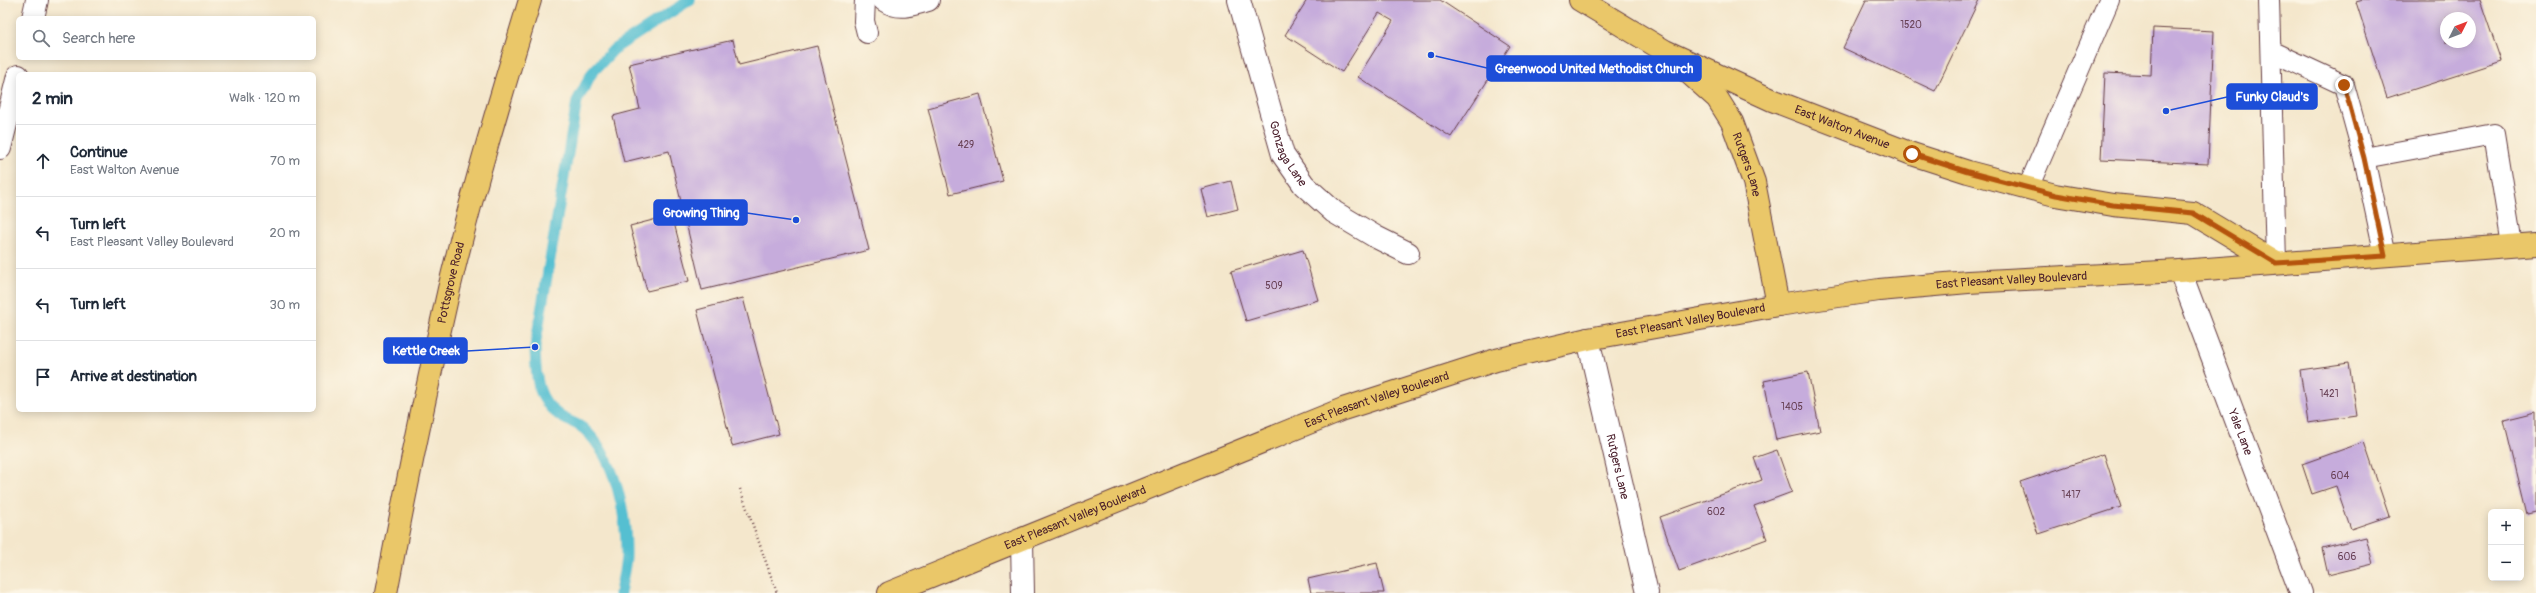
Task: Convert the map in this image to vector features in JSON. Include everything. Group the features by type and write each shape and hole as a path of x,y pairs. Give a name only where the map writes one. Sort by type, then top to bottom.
{"main road":[{"name":"Pottsgrove Road","path":"386,593 406,488 449,289 487,142 530,0"},
{"name":"East Walton Avenue","path":"1580,0 1665,51 1772,100 1898,148 1968,172 2056,195 2113,205 2193,213 2276,263"},
{"name":"Rutgers Lane","path":"1665,51 1717,98 1732,122 1754,182 1778,305"},
{"name":"East Pleasant Valley Boulevard","path":"889,593 1022,541 1343,409 1496,360 1588,339 1778,305 1879,290 1968,282 2180,271 2536,244"}],"street":[{"path":"33,16 37,0"},
{"path":"884,0 891,4 910,6 928,0"},
{"name":"Gonzaga Lane","path":"1239,0 1283,155 1304,185 1334,212 1408,254"},
{"path":"19,72 22,60"},
{"path":"0,148 16,83"},
{"name":"Yale Lane","path":"2180,271 2301,593"},
{"name":"Rutgers Lane","path":"1588,339 1647,593"},
{"path":"1022,541 1023,593"}],"lane":[{"path":"865,0 864,21 867,33"},
{"path":"2028,188 2109,0"},
{"path":"2270,0 2276,263"},
{"path":"2271,51 2344,85 2364,158 2385,256"},
{"path":"2364,158 2494,134 2512,245"}],"path":[{"path":"740,489 777,593"}],"building":[{"path":"1307,0 1440,0 1510,46 1451,137 1358,77 1393,21 1379,13 1342,72 1285,35"},
{"path":"1866,0 1979,0 1935,91 1843,48"},
{"path":"2363,0 2480,0 2501,61 2387,98 2356,2"},
{"path":"2153,28 2214,31 2208,164 2101,159 2105,73 2151,75"},
{"path":"733,40 739,65 817,46 869,250 702,290 669,151 624,162 613,116 640,109 629,64"},
{"path":"980,94 1003,181 950,194 928,108"},
{"path":"1231,181 1238,209 1208,217 1201,189"},
{"path":"672,215 689,281 647,291 630,226"},
{"path":"1303,250 1318,300 1246,321 1231,271"},
{"path":"743,298 779,434 732,446 697,310"},
{"path":"2349,363 2357,416 2308,423 2300,370"},
{"path":"1808,372 1820,431 1776,440 1764,381"},
{"path":"2536,412 2536,512 2527,514 2504,420"},
{"path":"2364,442 2389,516 2351,529 2336,486 2312,494 2302,464"},
{"path":"1777,450 1792,492 1754,506 1767,539 1679,571 1660,517 1762,480 1754,458"},
{"path":"2104,454 2121,507 2038,534 2020,482"},
{"path":"2366,537 2373,564 2328,575 2322,548"},
{"path":"1377,563 1384,593 1311,593 1308,579"}],"waterway":[{"path":"620,593 626,562 626,541 622,506 612,471 595,441 584,429 560,416 552,409 541,394 538,385 535,347 577,101 592,73 614,49 690,0"}],"place":[{"name":"Greenwood United Methodist Church","path":"1431,55"},
{"name":"Funky Claud's","path":"2166,111"},
{"name":"Growing Thing","path":"796,220"},
{"name":"Kettle Creek","path":"535,347"}],"route":[{"path":"1912,154 1968,172 2056,195 2113,205 2193,213 2276,263 2385,256 2364,158 2344,85"}]}
